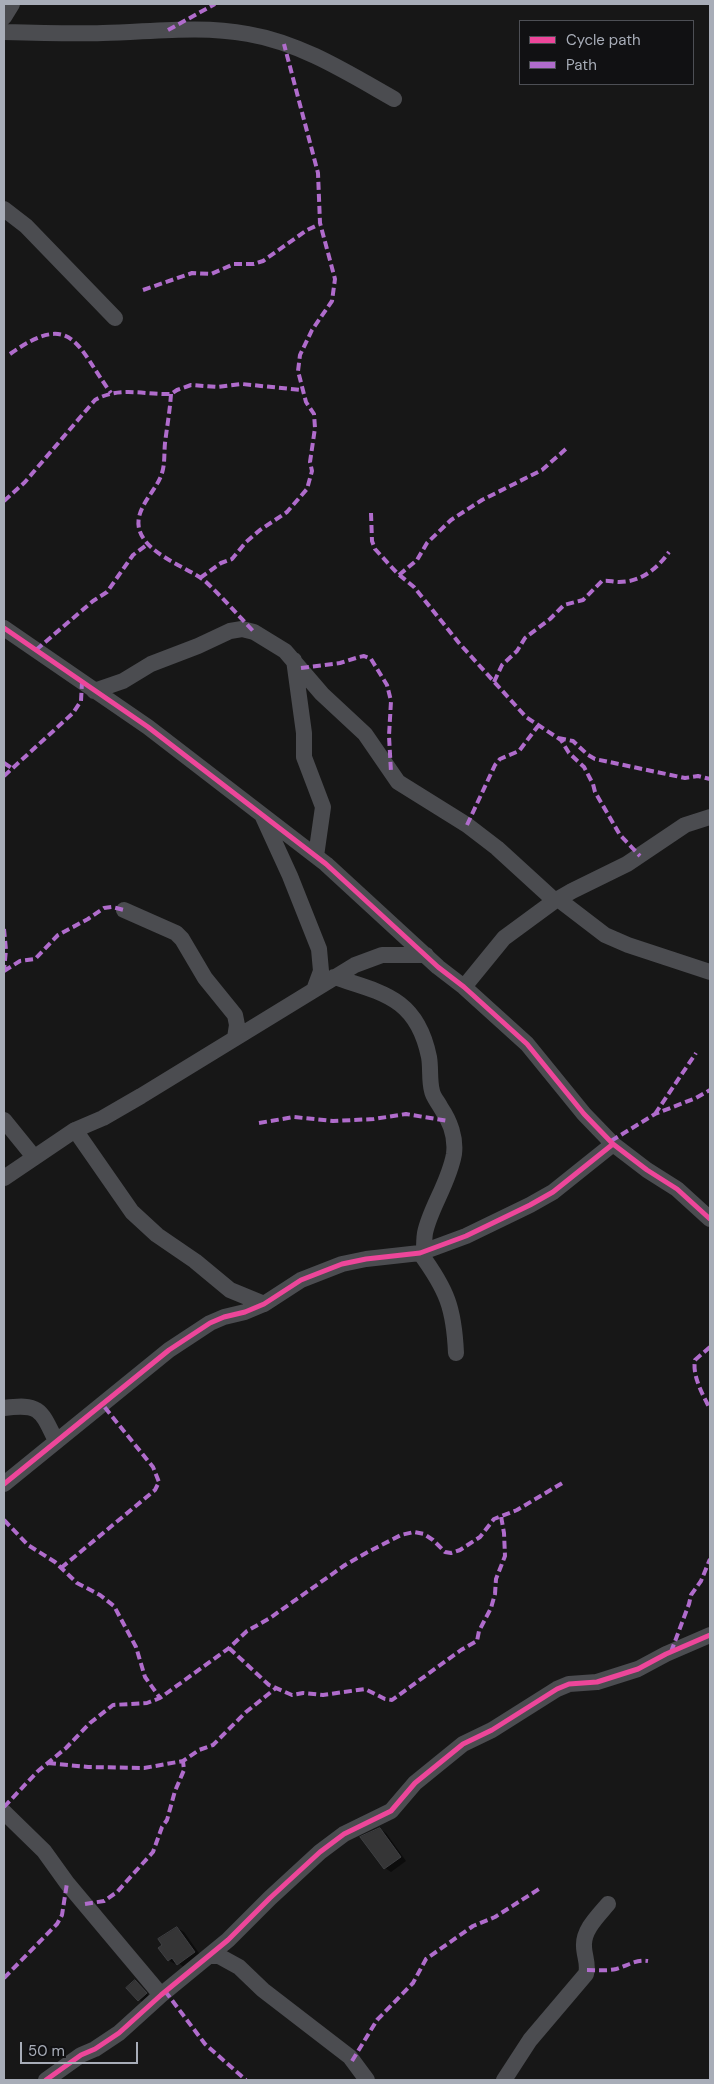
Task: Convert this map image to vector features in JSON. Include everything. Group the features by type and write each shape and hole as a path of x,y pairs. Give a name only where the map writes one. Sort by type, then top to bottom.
{"street":[{"path":"4,17 12,4"},
{"path":"4,32 103,33 168,30 248,34 284,44 329,62 394,99"},
{"path":"4,209 26,226 115,318"},
{"path":"4,628 148,728 316,856 527,1044 584,1114 613,1144 647,1170 677,1189 710,1219"},
{"path":"94,691 123,681 151,664 198,646 230,631 242,629 254,632 278,645 294,660 322,694 366,734 398,782 467,825 497,848 557,900 606,935 636,948 710,972"},
{"path":"294,660 304,732 304,757 323,807 316,856"},
{"path":"262,815 290,876 319,949 321,971 314,990"},
{"path":"464,987 504,938 557,900 572,890 627,864 684,825 710,817"},
{"path":"124,910 176,933 182,938 205,978 235,1015 237,1025 235,1038"},
{"path":"4,1178 75,1130 103,1118 141,1096 334,977 369,959 382,955 426,955"},
{"path":"334,977 383,993 398,1001 408,1010 425,1044 429,1058 432,1091 450,1125 454,1137 454,1154 442,1193 425,1233 422,1253 447,1295 452,1312 456,1353"},
{"path":"4,1120 34,1157"},
{"path":"75,1130 132,1212 157,1235 195,1261 230,1290 264,1304"},
{"path":"4,1484 169,1350 192,1334 224,1317 245,1312 264,1304 301,1280 342,1264 366,1258 422,1253 466,1236 530,1206 553,1192 613,1144"},
{"path":"4,1408 32,1406 38,1410 56,1441"},
{"path":"46,2080 81,2054 106,2043 161,1995 210,1956 320,1852 344,1834 391,1811 415,1783 462,1744 492,1730 557,1689 569,1684 597,1682 638,1669 666,1654 710,1635"},
{"path":"4,1812 44,1851 66,1883 161,1995"},
{"path":"504,2080 530,2040 586,1974 588,1966 584,1946 585,1939 588,1930 608,1904"},
{"path":"210,1956 219,1956 239,1966 263,1990 350,2057 367,2080"}],"building":[{"path":"380,1828 401,1857 384,1869 360,1837"},
{"path":"177,1927 195,1952 177,1965 172,1958 168,1961 158,1948 162,1945 158,1939"},
{"path":"135,1980 147,1993 138,2001 126,1988"}],"marked path":[{"path":"168,30 215,4"},
{"path":"200,578 221,563 232,559 246,542 260,530 287,512 307,489 312,471 310,462 315,428 314,414 306,402 298,371 300,355 312,330 332,301 335,279 320,223 318,173 284,44"},
{"path":"143,290 192,273 211,274 234,264 254,264 263,261 307,230 320,224"},
{"path":"10,354 31,341 48,335 61,334 71,339 81,349 111,393"},
{"path":"4,501 25,482 95,400 104,396 123,392 171,394 191,385 218,387 242,384 301,390"},
{"path":"171,394 163,470 160,479 141,511 139,529 144,539 152,548 206,582 254,632"},
{"path":"399,575 417,560 427,543 451,520 482,500 542,470 567,448"},
{"path":"371,513 372,541 375,549 397,573 414,587 459,643 526,717 561,740 569,753 584,767 595,792 620,835 640,856"},
{"path":"36,650 93,601 107,592 133,555 148,544"},
{"path":"494,682 502,665 517,651 525,638 550,619 564,605 583,600 602,581 619,582 641,577 654,569 669,552"},
{"path":"301,668 340,663 364,656 371,659 387,685 391,701 389,736 391,772"},
{"path":"4,776 73,713 81,701 82,682"},
{"path":"467,825 495,765 500,759 519,751 538,726"},
{"path":"558,738 573,741 595,759 685,778 698,776 710,779"},
{"path":"4,763 13,769"},
{"path":"4,971 20,961 35,959 58,935 104,908 112,907 124,910"},
{"path":"4,929 6,950 4,970"},
{"path":"655,1114 696,1053"},
{"path":"611,1141 655,1114 696,1098 710,1090"},
{"path":"259,1123 294,1117 333,1121 374,1119 406,1114 448,1121"},
{"path":"710,1347 695,1360 694,1366 699,1385 710,1409"},
{"path":"61,1568 155,1490 159,1482 153,1467 102,1404"},
{"path":"4,1807 38,1771 66,1748 90,1723 113,1705 147,1703 160,1698 229,1648 247,1631 270,1618 345,1565 401,1535 414,1532 424,1534 445,1552 451,1553 460,1550 480,1537 494,1519 517,1510 564,1482"},
{"path":"229,1648 269,1685 292,1695 303,1693 323,1695 365,1689 385,1699 392,1700 461,1650 477,1641 479,1631 491,1608 495,1594 496,1579 505,1556 501,1516"},
{"path":"4,1520 28,1545 55,1562 77,1583 100,1595 114,1606 136,1647 145,1677 160,1698"},
{"path":"671,1652 691,1595 701,1581 710,1559"},
{"path":"48,1763 88,1767 144,1768 183,1761 199,1750 213,1745 246,1712 276,1688"},
{"path":"85,1904 104,1901 117,1892 153,1852 162,1827 167,1820 175,1791 184,1770 183,1761"},
{"path":"4,1978 57,1924 62,1915 67,1883"},
{"path":"352,2061 377,2020 413,1983 426,1959 473,1926 495,1917 539,1889"},
{"path":"587,1970 613,1970 636,1962 648,1961"},
{"path":"165,1991 205,2044 246,2080"}],"cycle path":[{"path":"4,628 148,727 326,864 438,967 464,987 527,1044 584,1114 613,1144 647,1170 677,1189 710,1219"},
{"path":"4,1484 169,1350 210,1323 264,1304 301,1280 342,1264 366,1259 420,1253 466,1236 553,1192 613,1144"},
{"path":"46,2080 81,2055 95,2049 119,2033 161,1995 228,1940 320,1852 344,1834 391,1811 415,1783 463,1744 492,1730 557,1689 569,1684 597,1682 638,1669 666,1654 710,1635"}]}
